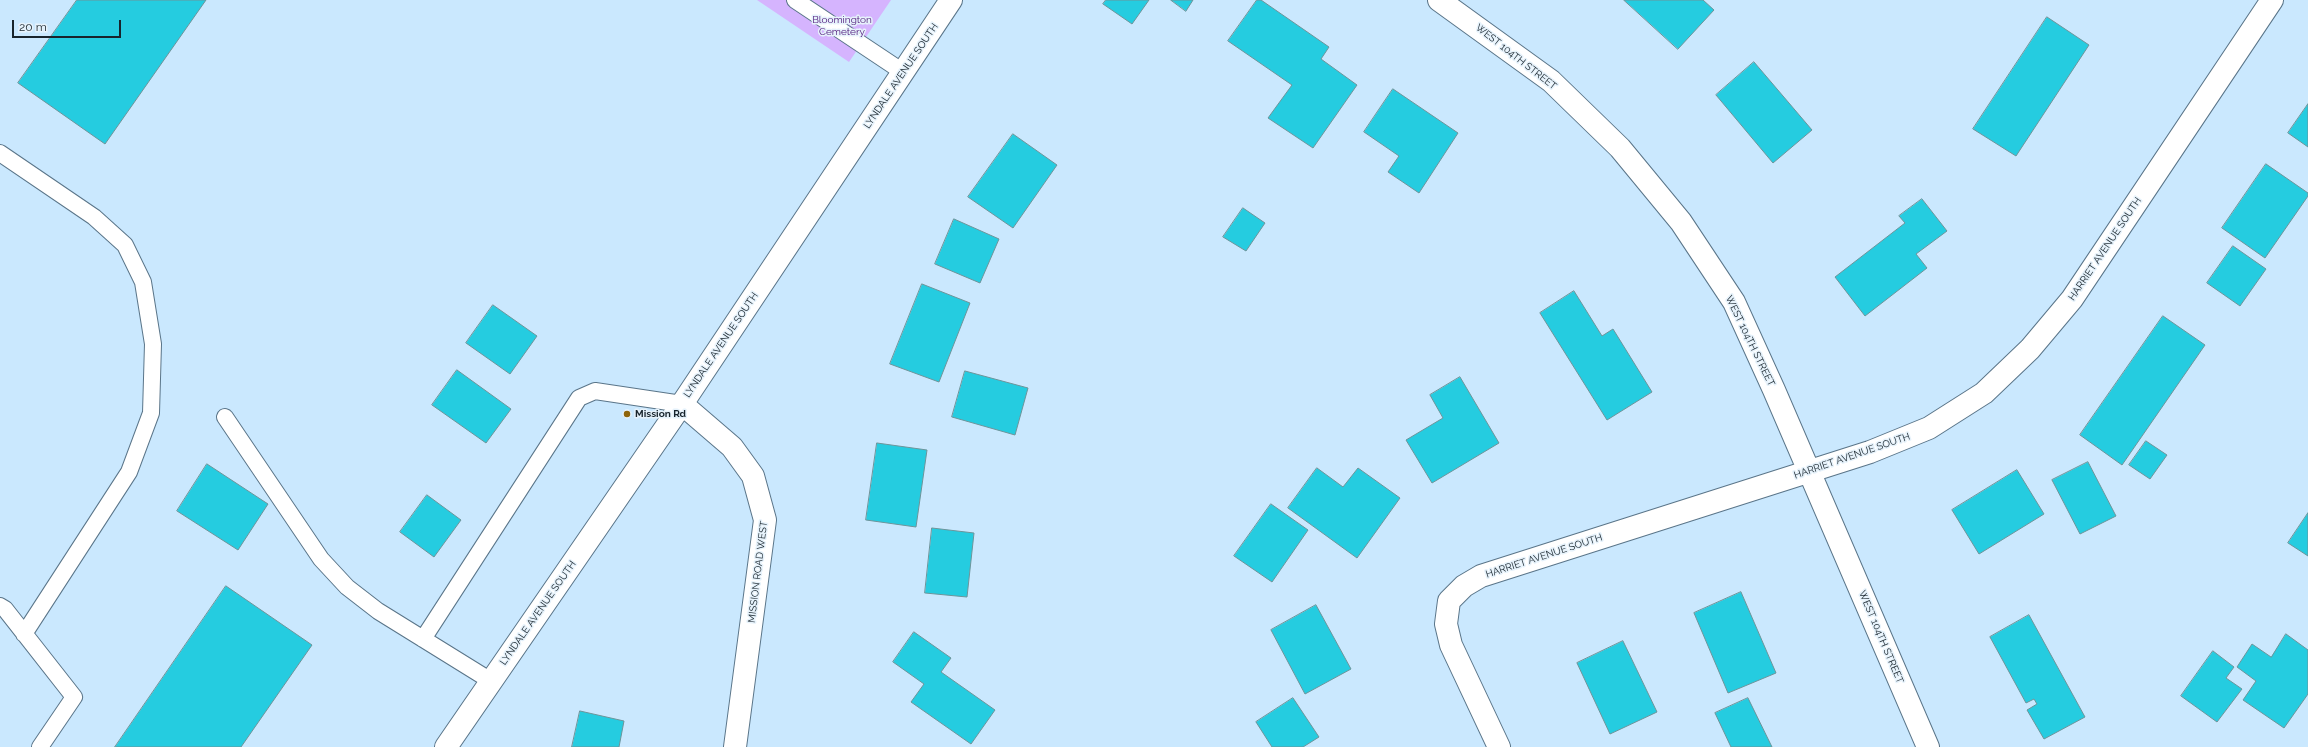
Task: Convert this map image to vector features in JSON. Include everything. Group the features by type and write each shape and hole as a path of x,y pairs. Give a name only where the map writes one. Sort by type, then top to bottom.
{"street":[{"name":"LYNDALE AVENUE SOUTH","path":"446,747 682,404 951,0"},
{"name":"WEST 104TH STREET","path":"1439,0 1550,81 1620,148 1681,222 1734,302 1928,747"},
{"name":"HARRIET AVENUE SOUTH","path":"1499,747 1451,644 1446,624 1449,601 1464,586 1482,576 1870,452 1929,428 1984,394 2030,349 2072,300 2272,0"},
{"name":"MISSION ROAD WEST","path":"682,404 732,447 753,476 766,520 735,747"}],"lane":[{"path":"796,0 903,72"},
{"path":"0,153 94,218 125,245 143,282 153,344 151,413 129,472 24,634"},
{"path":"423,639 579,398 595,391 682,404"},
{"path":"225,417 321,559 347,587 378,611 491,682"},
{"path":"0,606 5,609 74,697 40,747"}],"green space":[{"name":"Bloomington Cemetery","path":"757,0 891,0 849,62"}],"building":[{"path":"77,0 206,0 105,144 18,83"},
{"path":"1106,0 1149,0 1132,24 1103,4"},
{"path":"1171,0 1193,0 1186,11"},
{"path":"1257,0 1261,0 1329,47 1321,59 1357,85 1313,148 1268,118 1292,85 1228,41"},
{"path":"1624,0 1703,0 1714,10 1678,49"},
{"path":"2047,17 2089,45 2016,156 1973,129"},
{"path":"1754,62 1812,130 1773,163 1716,95"},
{"path":"1393,89 1458,133 1419,193 1388,172 1399,156 1364,132"},
{"path":"2308,104 2308,147 2288,133"},
{"path":"1013,134 1057,165 1013,228 968,197"},
{"path":"2266,164 2308,193 2308,196 2265,258 2222,228"},
{"path":"1922,199 1947,231 1916,254 1927,268 1865,316 1835,277 1905,223 1899,216"},
{"path":"1243,208 1265,223 1246,251 1223,237"},
{"path":"954,219 999,239 980,283 935,264"},
{"path":"2233,246 2266,269 2240,306 2207,283"},
{"path":"922,284 970,303 939,382 890,364"},
{"path":"1574,291 1602,336 1613,329 1652,392 1607,420 1540,313"},
{"path":"493,305 537,336 510,374 466,343"},
{"path":"2163,316 2205,345 2122,465 2080,435"},
{"path":"457,370 511,409 486,443 432,405"},
{"path":"965,371 1028,388 1015,435 952,417"},
{"path":"1460,377 1499,443 1432,483 1406,440 1443,418 1430,395"},
{"path":"2146,441 2167,455 2150,479 2129,465"},
{"path":"877,443 927,450 916,527 866,520"},
{"path":"2088,462 2116,516 2080,534 2052,480"},
{"path":"207,464 268,504 238,550 177,511"},
{"path":"1317,468 1343,487 1358,468 1400,498 1357,558 1288,508"},
{"path":"2017,470 2044,514 1979,554 1952,510"},
{"path":"427,495 461,520 434,557 400,532"},
{"path":"1271,504 1308,530 1272,582 1234,556"},
{"path":"2308,513 2308,556 2288,543"},
{"path":"932,528 974,533 967,597 925,593"},
{"path":"226,586 312,645 241,747 115,747"},
{"path":"1741,592 1776,673 1728,693 1694,613"},
{"path":"1316,605 1351,669 1305,694 1271,630"},
{"path":"2029,615 2085,717 2044,739 2027,710 2037,704 2034,699 2026,703 1990,637"},
{"path":"914,632 951,658 941,672 995,710 971,744 911,702 924,684 893,662"},
{"path":"2286,634 2308,650 2308,694 2284,728 2243,700 2256,681 2237,667 2252,644 2271,657"},
{"path":"1623,641 1657,712 1610,734 1577,663"},
{"path":"2213,651 2234,667 2226,678 2242,689 2217,722 2181,696"},
{"path":"1293,698 1319,737 1303,747 1272,747 1256,722"},
{"path":"1748,698 1772,747 1731,747 1715,713"},
{"path":"580,711 624,721 619,747 572,747"}],"place":[{"name":"Mission Rd","path":"627,414"}]}
